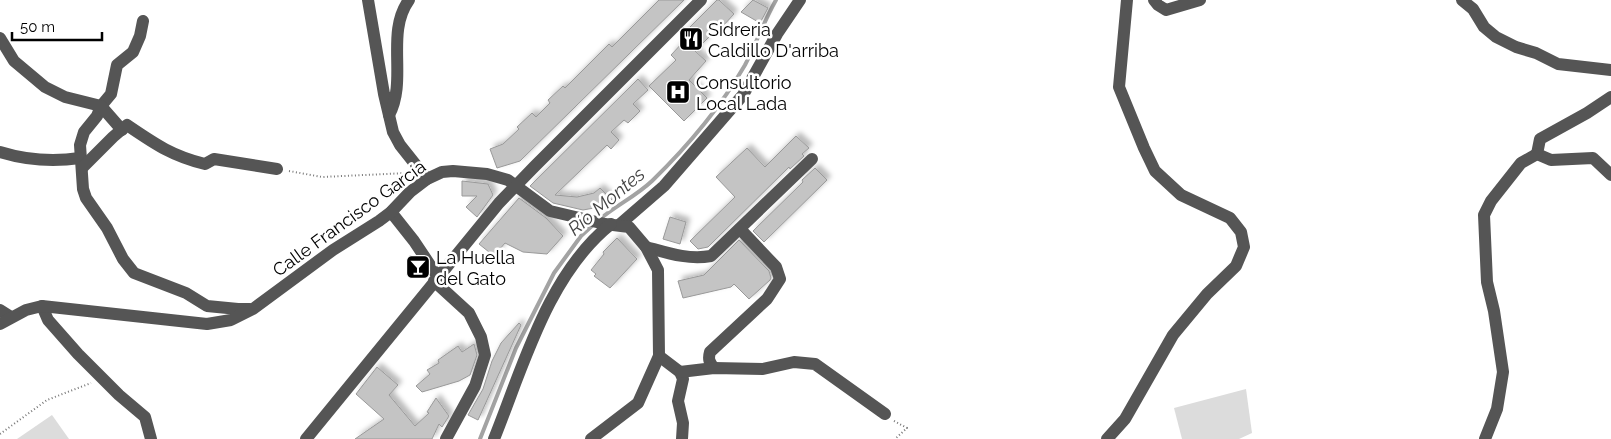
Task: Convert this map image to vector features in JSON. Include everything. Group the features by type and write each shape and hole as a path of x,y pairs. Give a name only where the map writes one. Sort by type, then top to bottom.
{"street":[{"path":"368,0 393,132 400,145 427,179"},
{"path":"389,114 393,106 397,76 399,21 403,7 409,0"},
{"path":"306,439 436,279 516,186 701,0"},
{"path":"494,439 539,324 553,296 576,261 596,236 664,186 743,95 777,34 800,0"},
{"path":"1107,439 1125,419 1173,335 1207,294 1236,266 1244,247 1241,232 1230,218 1181,195 1155,171 1144,148 1119,87 1127,0"},
{"path":"1154,0 1166,10 1200,0"},
{"path":"1462,0 1473,8 1484,27 1496,37 1516,48 1536,53 1558,64 1611,70"},
{"path":"143,21 140,36 133,52 117,65 111,94 84,132 80,145 83,189 86,198 107,228 123,259 134,272 186,293 207,306 238,310 253,309"},
{"path":"0,38 14,61 45,87 65,97 101,106 122,130"},
{"path":"1537,154 1540,139 1588,113 1611,97"},
{"path":"81,163 128,125 174,155 205,164 214,159 277,169"},
{"path":"0,152 26,158 68,160 81,163"},
{"path":"1537,154 1551,160 1593,158 1611,175"},
{"path":"1485,439 1497,409 1503,372 1494,311 1487,282 1484,215 1491,201 1520,163 1537,154"},
{"path":"646,247 672,255 697,258 711,256 812,159"},
{"name":"Calle Francisco García","path":"42,306 207,324 231,320 253,309 333,250 391,212 410,192 427,179 442,172 453,171 487,174 508,180 550,212 629,227 646,247 658,270 659,356"},
{"path":"391,212 414,241 436,279 469,313 481,337 485,355 474,386 446,439"},
{"path":"714,368 710,363 710,352 767,299 780,279 776,267 740,229"},
{"path":"0,324 26,310 42,306 53,328 118,395 145,417 151,439"},
{"path":"0,310 12,317"},
{"path":"590,439 638,403 659,356 680,372 683,379 678,401 683,423 682,439"},
{"path":"680,372 714,368 763,369 794,362 815,364 884,414"}],"path":[{"path":"277,169 322,177 348,177 407,173 417,166"},
{"path":"0,434 47,400 94,382 100,377"},
{"path":"884,414 907,428 895,439"}],"shaded area":[{"path":"1246,389 1252,433 1239,439 1182,439 1174,408"},
{"path":"52,415 69,439 17,439"}],"building":[{"path":"659,0 684,0 520,161 497,168 490,149 503,144 532,113 536,117 550,103 548,100 563,86 565,88 609,44 612,47"},
{"path":"717,0 734,14 695,51 706,61 689,80 707,98 684,121 649,86 676,60 671,55 685,40 681,36"},
{"path":"753,0 768,8 760,23 741,12"},
{"path":"638,79 648,90 633,104 640,111 628,123 624,120 611,132 619,140 611,149 607,145 555,195 577,197 594,193 600,188 614,202 598,213 594,208 583,210 553,203 530,186"},
{"path":"796,136 809,148 802,154 804,156 790,169 789,167 708,247 698,249 690,241 735,197 716,177 747,148 765,167"},
{"path":"815,168 827,180 764,242 753,231"},
{"path":"462,181 488,184 493,195 477,217 466,207 477,196 462,196"},
{"path":"519,198 546,218 563,236 547,254 523,252 505,243 494,256 479,244"},
{"path":"670,217 686,222 680,244 663,239"},
{"path":"617,238 637,259 610,288 594,276 596,274 591,270 604,254 603,252"},
{"path":"739,240 769,271 770,280 749,299 734,284 731,287 683,298 678,281 704,275"},
{"path":"519,323 521,325 478,420 468,415 483,389 492,361 501,343"},
{"path":"474,344 477,355 470,375 459,381 422,392 416,386 430,374 427,370 439,363 438,360 458,346 462,352"},
{"path":"377,367 398,385 389,395 415,426 429,413 427,412 436,398 449,416 442,427 439,424 432,439 355,439 384,419 356,394"}],"waterway":[{"name":"Río Montes","path":"600,219 652,181 703,126 745,65 776,0"},
{"name":"Río Montes","path":"480,439 516,348 554,273 581,236 593,225"}],"place":[{"name":"Sidreria Caldillo D'arriba","path":"691,39"},
{"name":"Consultorio Local Lada","path":"678,92"},
{"name":"La Huella del Gato","path":"418,267"}]}
